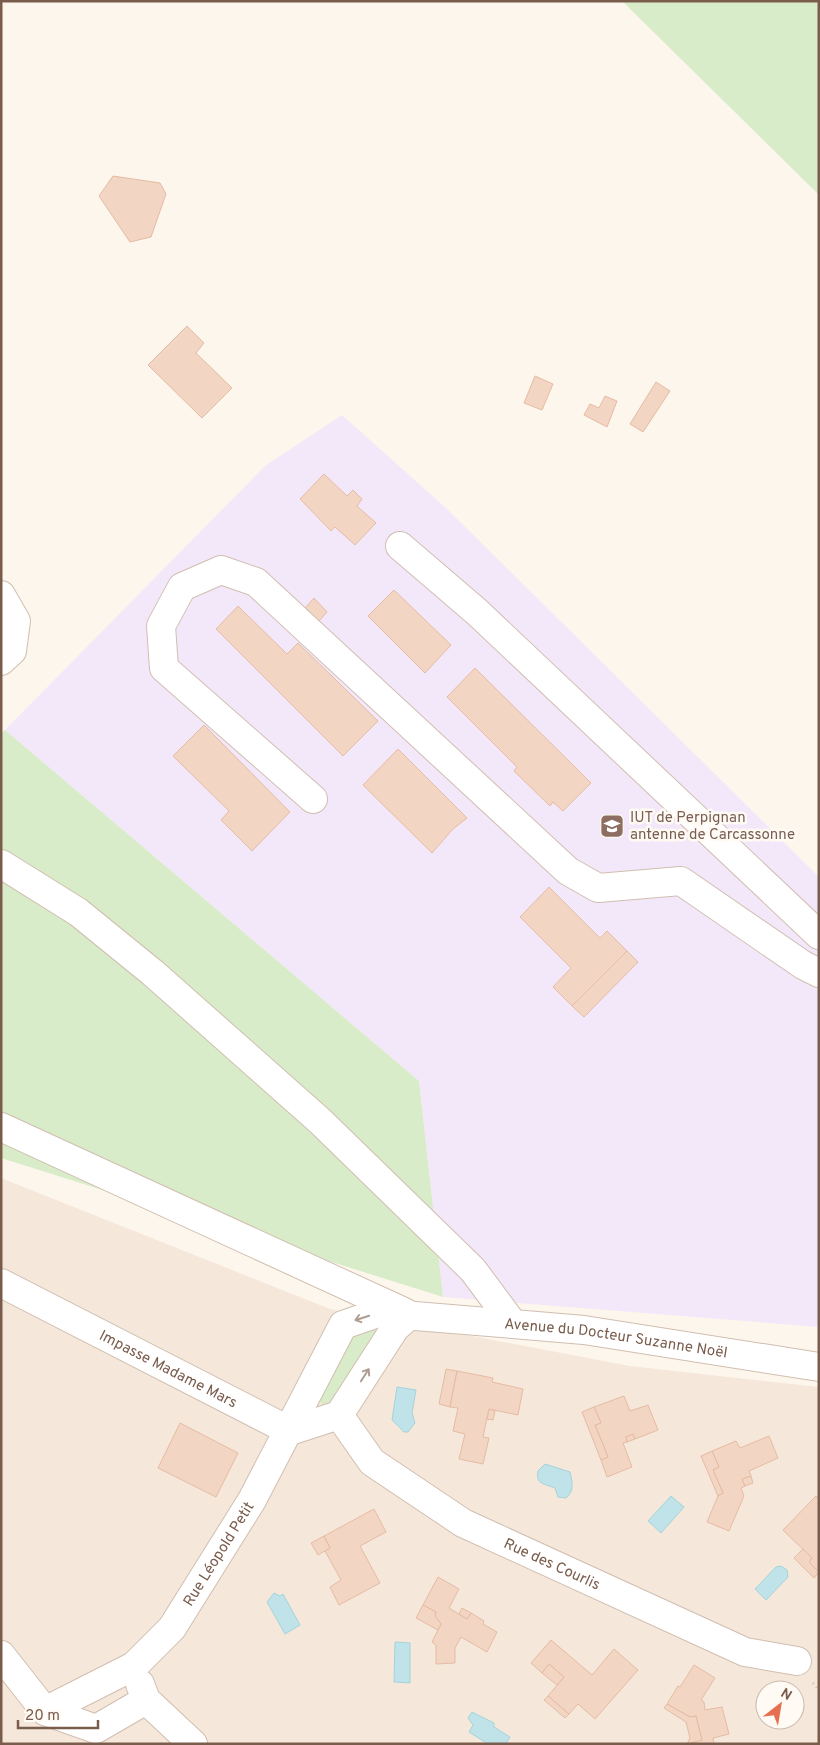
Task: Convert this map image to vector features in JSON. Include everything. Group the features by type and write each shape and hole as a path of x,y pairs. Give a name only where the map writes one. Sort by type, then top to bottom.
{"street":[{"path":"400,546 477,612 819,935"},
{"path":"313,799 164,668 161,626 182,587 221,570 256,582 568,871 598,888 680,881 803,965 819,972"},
{"path":"1,595 16,621 12,652 1,661"},
{"path":"1,864 78,912 153,973 320,1121 473,1270 513,1324"},
{"path":"1,1126 410,1315 395,1328 339,1415 290,1431"},
{"name":"Impasse Madame Mars","path":"1,1283 290,1431"},
{"name":"Avenue du Docteur Suzanne Noël","path":"290,1431 343,1325 378,1313 584,1330 819,1367"},
{"name":"Rue des Courlis","path":"339,1415 372,1462 463,1523 745,1652 797,1661"},
{"name":"Rue Léopold Petit","path":"134,1666 172,1628 252,1500 290,1431"},
{"path":"1,1654 45,1711 96,1729 146,1700"},
{"path":"45,1711 134,1666 146,1700 193,1744"}],"shaded area":[{"path":"342,415 447,509 819,877 819,1327 443,1297 419,1081 5,730 265,466"},
{"path":"1,1178 330,1309 630,1366 819,1387 819,1744 1,1744"}],"green space":[{"path":"622,1 819,1 819,195"},
{"path":"5,730 419,1081 443,1297 1,1158 1,733"},
{"path":"373,1328 377,1332 332,1401 323,1405 317,1398 346,1334"}],"water":[{"path":"397,1387 416,1390 412,1413 415,1423 408,1432 404,1432 392,1420"},
{"path":"545,1464 570,1472 572,1489 566,1498 558,1497 555,1488 542,1483 538,1479 538,1471"},
{"path":"671,1496 684,1507 661,1533 648,1521"},
{"path":"781,1566 787,1570 788,1577 766,1600 755,1589 776,1567"},
{"path":"274,1593 280,1596 283,1594 300,1625 285,1634 267,1602"},
{"path":"395,1642 410,1643 410,1683 394,1682"},
{"path":"472,1712 494,1723 494,1727 510,1737 506,1744 488,1744 469,1732 473,1725 468,1718"}],"building":[{"path":"113,176 160,183 166,194 151,237 130,242 99,196"},
{"path":"187,326 204,343 196,353 232,388 202,418 148,365"},
{"path":"535,376 553,384 542,410 524,403"},
{"path":"656,382 670,391 643,432 630,424"},
{"path":"605,396 617,401 607,427 584,415 590,404 599,408"},
{"path":"324,474 347,496 353,490 362,499 357,506 376,523 355,545 335,527 331,531 300,499"},
{"path":"394,590 451,645 425,673 368,616"},
{"path":"314,598 327,612 319,621 305,608"},
{"path":"238,606 287,654 298,643 378,721 343,756 216,629"},
{"path":"475,668 591,783 563,811 553,802 550,806 514,771 517,767 447,697"},
{"path":"204,725 290,812 252,851 221,820 229,811 173,756"},
{"path":"398,749 467,818 453,829 432,853 363,785"},
{"path":"549,887 600,938 607,931 627,951 572,1006 553,987 571,968 520,917"},
{"path":"627,951 638,962 584,1017 572,1006"},
{"path":"446,1369 457,1371 450,1407 439,1404"},
{"path":"457,1371 493,1378 492,1382 523,1389 518,1415 489,1409 483,1437 489,1438 483,1464 459,1459 465,1434 453,1431 458,1408 450,1407"},
{"path":"624,1396 630,1411 648,1405 658,1430 635,1439 633,1434 626,1437 627,1442 623,1443 632,1467 607,1477 601,1460 608,1457 595,1425 601,1423 594,1407"},
{"path":"594,1407 601,1423 595,1425 608,1457 601,1460 582,1412"},
{"path":"489,1409 495,1411 493,1420 487,1419"},
{"path":"180,1423 238,1453 216,1497 158,1468"},
{"path":"633,1434 635,1439 627,1442 626,1437"},
{"path":"769,1436 778,1458 749,1471 751,1476 742,1479 745,1486 741,1488 744,1496 729,1531 707,1522 718,1496 723,1493 713,1470 719,1467 712,1451 736,1441 740,1448"},
{"path":"712,1451 719,1467 713,1470 723,1493 718,1496 701,1456"},
{"path":"751,1476 753,1483 745,1486 742,1479"},
{"path":"816,1496 819,1499 819,1572 809,1562 812,1558 783,1530"},
{"path":"374,1509 386,1532 360,1546 380,1583 339,1605 330,1587 341,1580 325,1551 330,1548 324,1536"},
{"path":"324,1536 330,1548 318,1555 311,1543"},
{"path":"803,1549 812,1558 809,1562 819,1572 814,1578 794,1558"},
{"path":"438,1577 459,1589 449,1608 467,1619 471,1613 484,1621 483,1624 497,1632 487,1652 461,1637 455,1648 455,1663 436,1664 436,1645 432,1642 441,1624 435,1616 436,1612 423,1605"},
{"path":"423,1605 436,1612 435,1616 441,1624 438,1630 416,1618"},
{"path":"462,1608 471,1613 467,1619 459,1614"},
{"path":"551,1640 592,1675 614,1649 638,1670 595,1719 578,1704 569,1714 548,1696 564,1677 549,1664 542,1673 531,1663"},
{"path":"549,1664 564,1677 557,1685 542,1673"},
{"path":"694,1665 715,1678 701,1700 704,1702 705,1710 722,1707 729,1734 713,1738 714,1744 693,1744 695,1741 702,1740 696,1716 690,1717 667,1704"},
{"path":"548,1696 569,1714 565,1718 544,1700"},
{"path":"667,1704 690,1717 696,1716 702,1740 687,1744 690,1738 686,1722 664,1708"}],"place":[{"name":"IUT de Perpignan antenne de Carcassonne","path":"612,826"}]}
